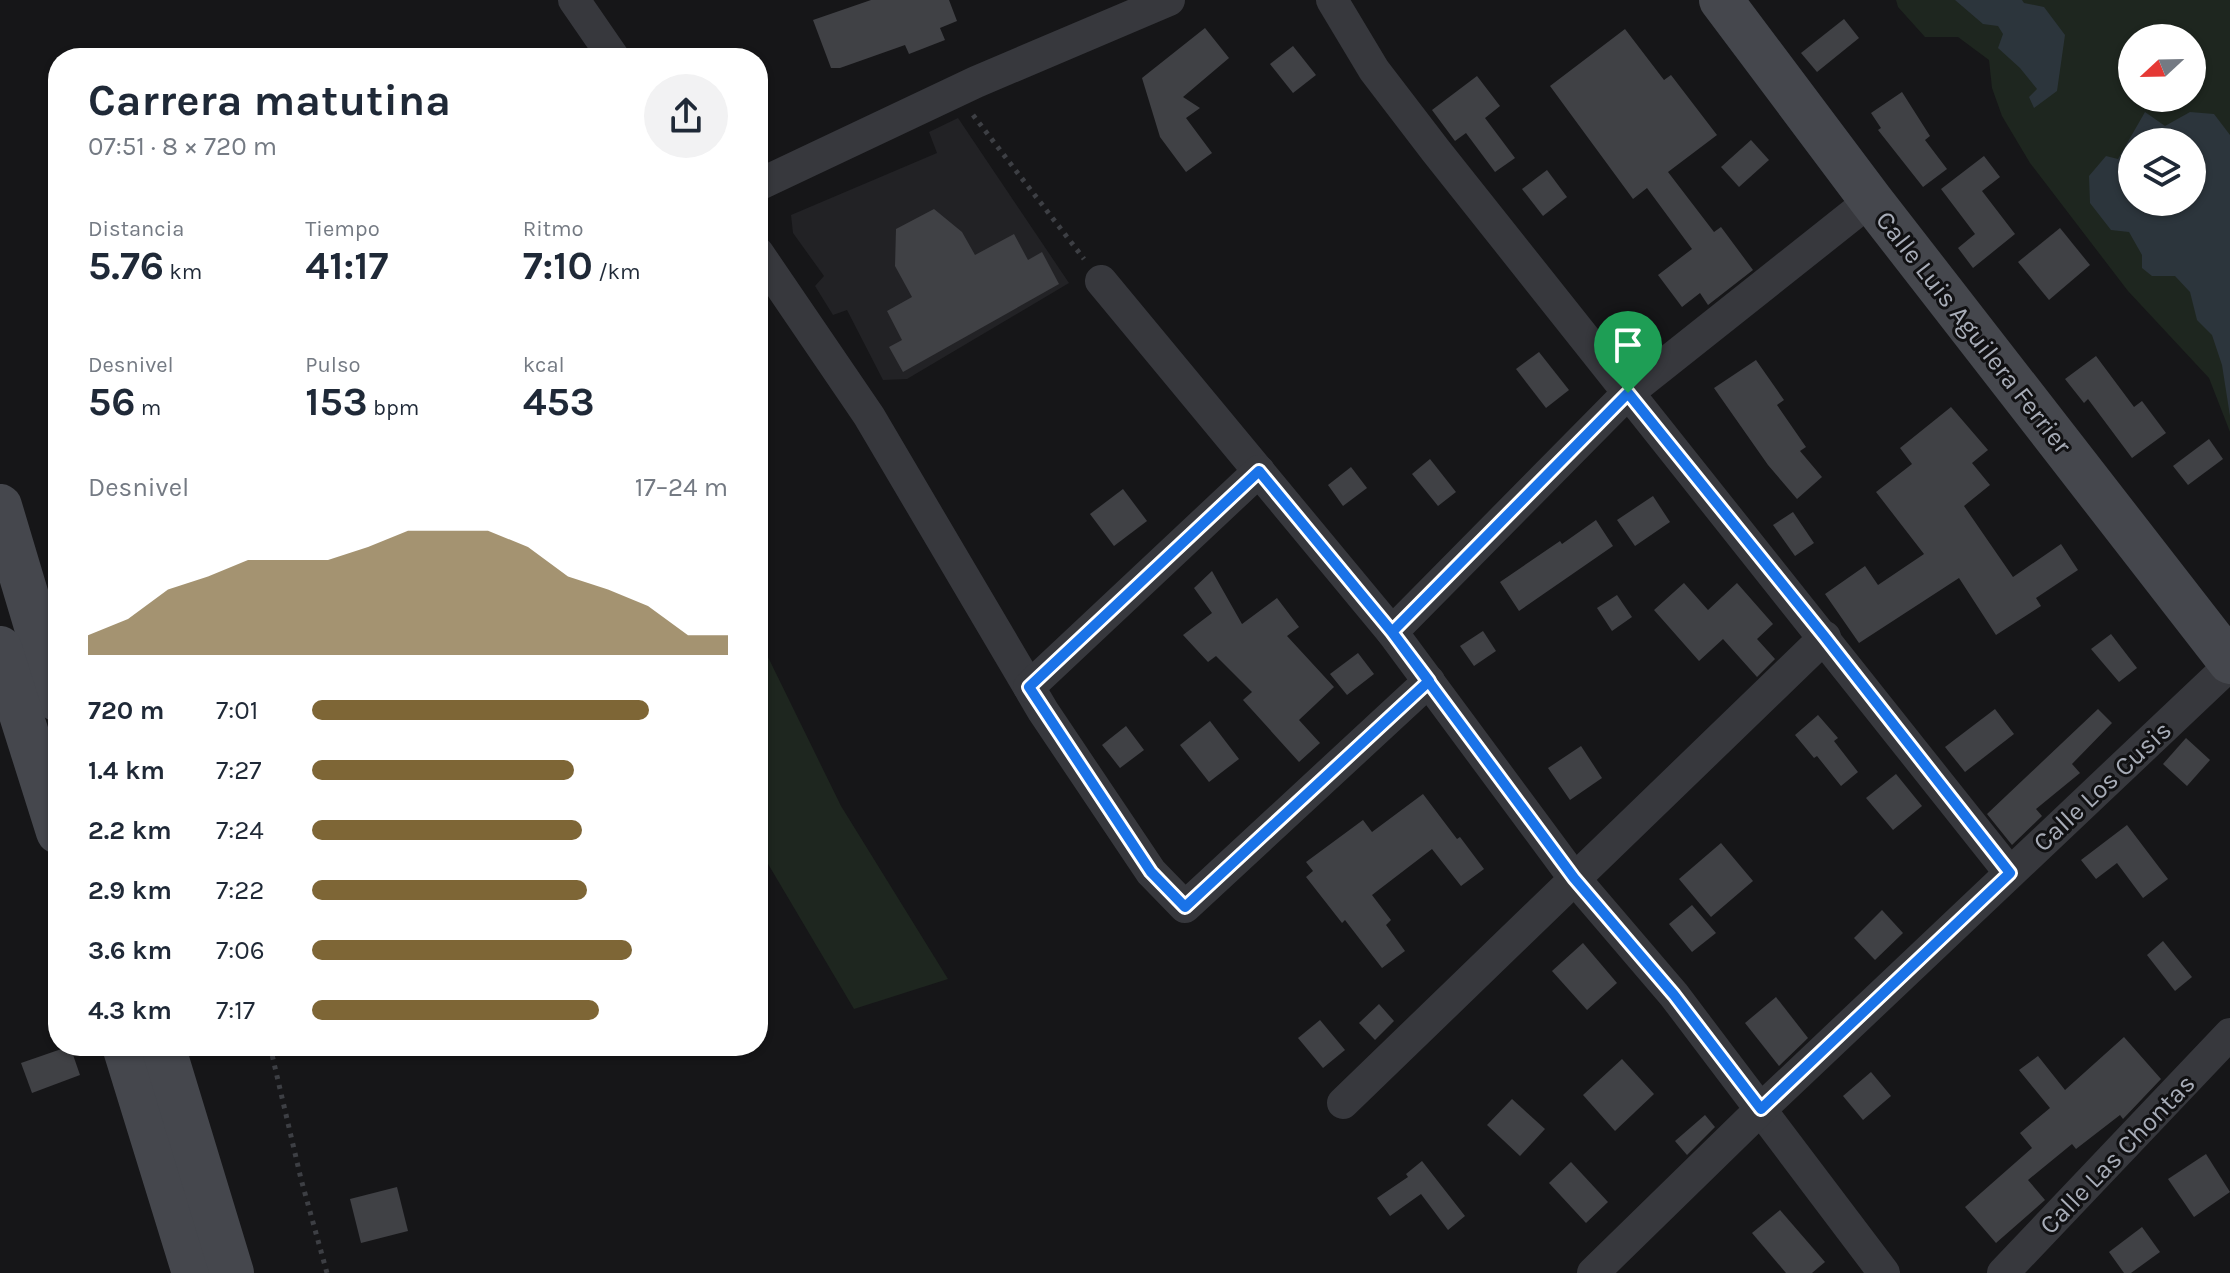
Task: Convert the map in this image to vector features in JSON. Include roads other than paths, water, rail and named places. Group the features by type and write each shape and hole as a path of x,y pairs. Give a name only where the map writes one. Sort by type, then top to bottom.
{"street":[{"path":"574,0 607,48"},
{"path":"768,180 956,91 1169,0"},
{"path":"1332,0 1374,70 2010,873"},
{"name":"Calle Luis Aguilera Ferrier","path":"1721,0 1871,200 2230,664"},
{"path":"1392,632 1628,393 1871,200"},
{"path":"768,268 869,416 1029,687 1151,872 1185,907 1429,681"},
{"path":"1101,281 1392,632 1574,878 1674,995 1884,1273"},
{"path":"1029,687 1259,471"},
{"path":"0,506 48,667"},
{"path":"1343,1103 1825,637"},
{"path":"0,648 48,800"},
{"name":"Calle Los Cusis","path":"1593,1273 1761,1109 2230,664"},
{"name":"Calle Las Chontas","path":"2003,1273 2230,1034"},
{"path":"146,1056 194,1273"},
{"path":"147,1056 232,1273"}]}
